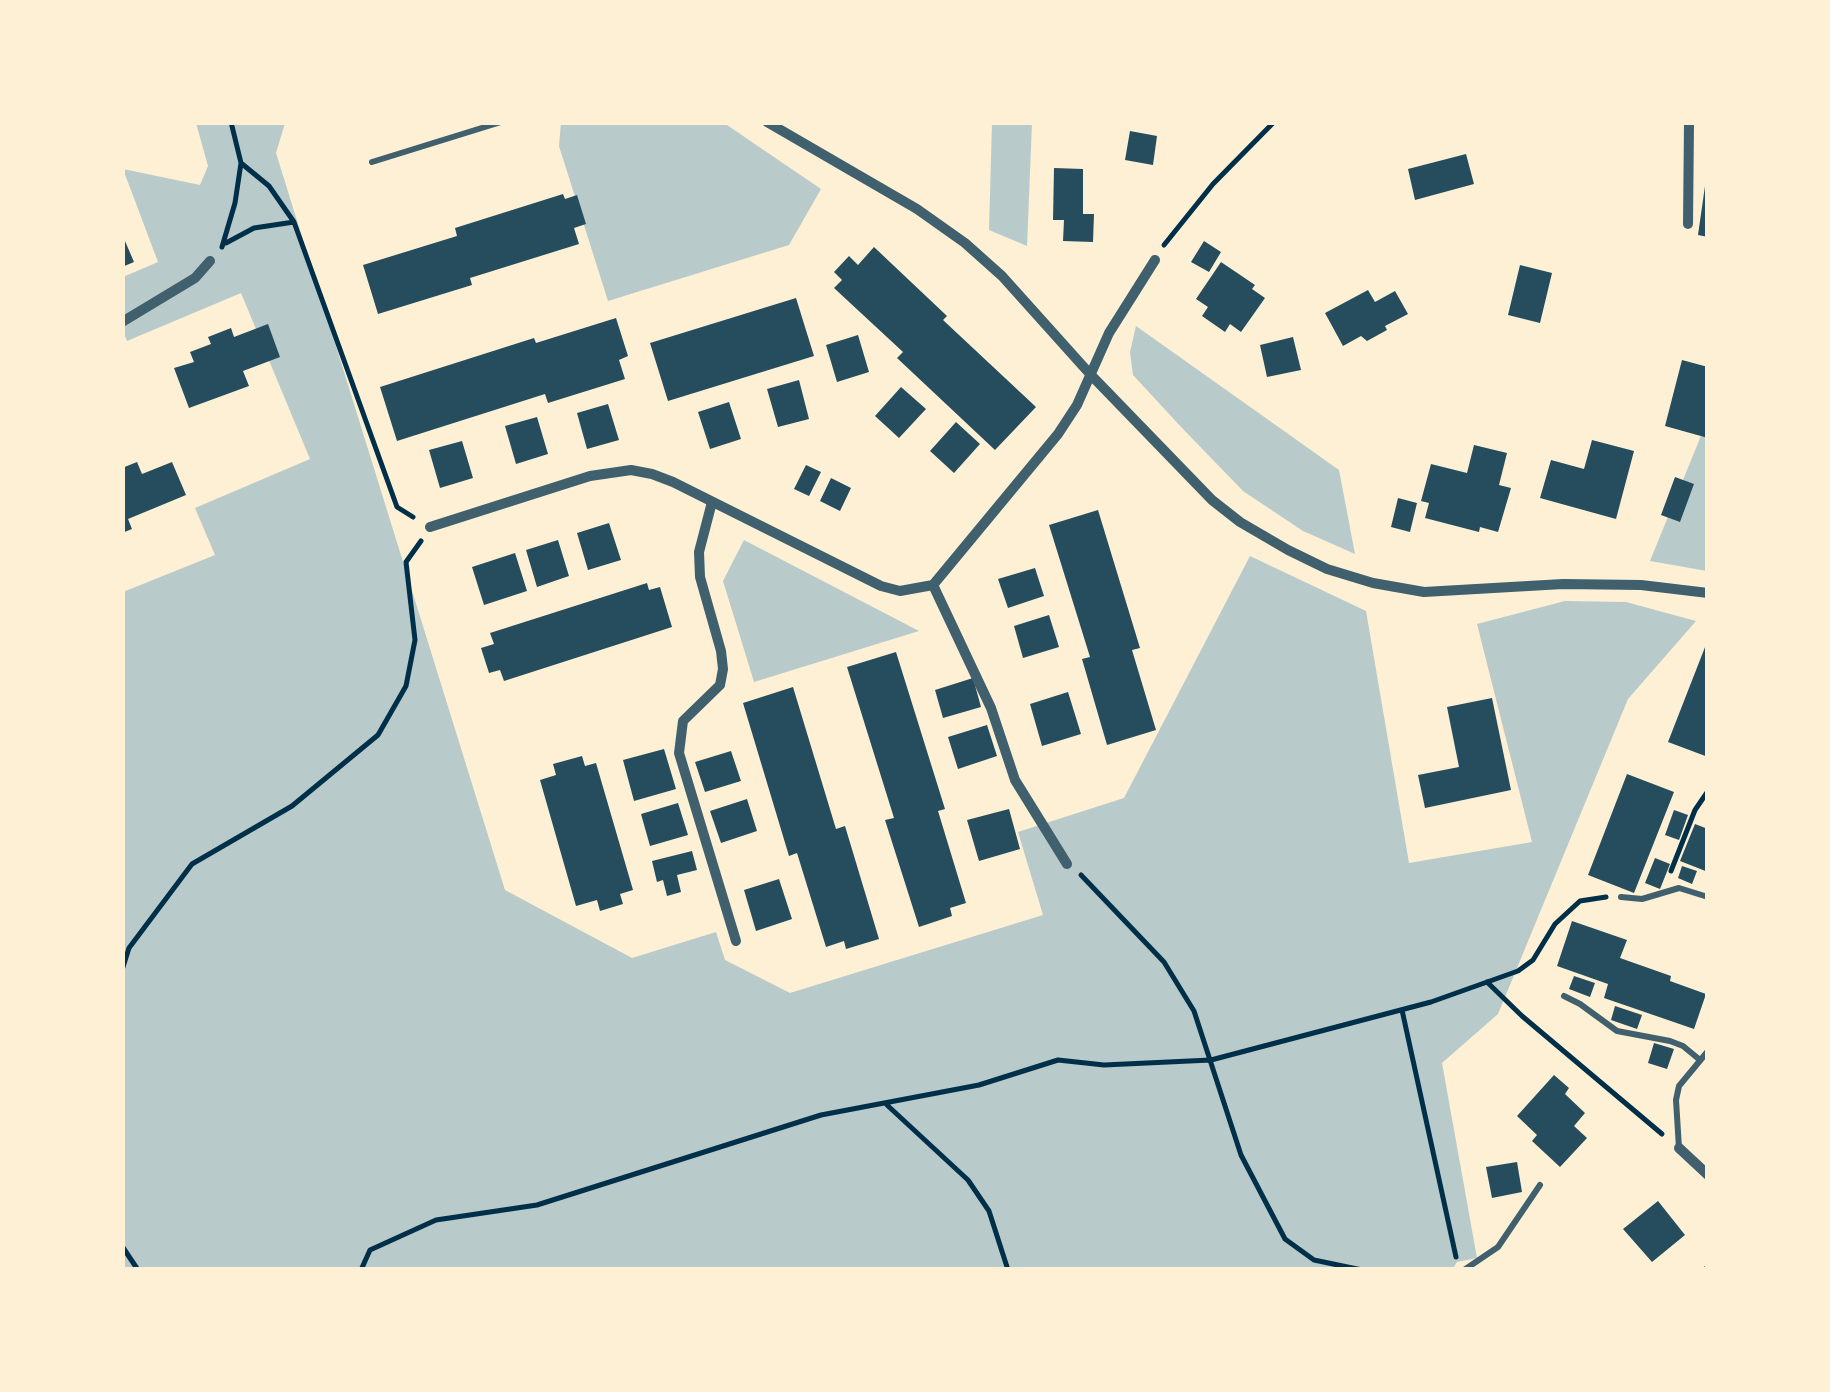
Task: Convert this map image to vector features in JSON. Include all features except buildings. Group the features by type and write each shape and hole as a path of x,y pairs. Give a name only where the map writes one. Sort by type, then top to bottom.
{"street":[{"path":"768,122 917,209 965,243 1002,276 1212,500 1263,536 1327,568 1373,583 1424,592 1563,584 1641,585 1708,592"},
{"path":"1688,224 1689,122"},
{"path":"430,527 610,471 652,474 881,586 900,591 933,586 1058,434 1077,405 1109,334 1154,260"},
{"path":"122,322 195,278 210,261"},
{"path":"712,502 699,552 700,577 721,651 720,685 682,721 679,753 736,942"},
{"path":"933,586 991,708 1015,780 1067,864"},
{"path":"1678,1148 1708,1176"}],"lane":[{"path":"372,162 502,122"},
{"path":"1621,897 1642,899 1672,888 1708,897"},
{"path":"1564,996 1617,1031 1670,1040 1700,1060"},
{"path":"1678,1148 1678,1086 1708,1050"},
{"path":"1461,1270 1498,1247 1540,1185"}],"path":[{"path":"225,244 242,163 231,122"},
{"path":"1154,260 1213,184 1274,122"},
{"path":"122,970 129,948 192,864 292,806 378,735 406,686 415,640 406,562 430,527 396,507 294,222 269,186 242,163"},
{"path":"210,261 225,244 254,228 294,222"},
{"path":"1672,888 1670,874 1695,810 1708,791"},
{"path":"1067,864 1164,962 1194,1012 1241,1155 1285,1239 1314,1260 1362,1270"},
{"path":"362,1270 370,1250 436,1220 536,1205 821,1116 979,1085 1058,1060 1104,1065 1211,1060 1402,1010 1518,971 1533,960 1555,924 1580,900 1621,897"},
{"path":"1488,982 1522,1016 1678,1148"},
{"path":"1402,1010 1461,1270"},
{"path":"887,1104 968,1180 989,1212 1008,1270"},
{"path":"122,1246 138,1270"}],"shaded area":[{"path":"196,123 285,123 276,153 505,890 632,958 716,932 725,960 790,993 1043,915 1018,832 1124,798 1250,556 1366,611 1409,863 1532,842 1477,624 1565,601 1626,602 1696,621 1628,699 1498,1014 1442,1063 1477,1258 1457,1262 1452,1270 123,1269 123,592 215,555 195,508 310,459 241,293 127,341 123,331 123,277 158,262 123,169 200,185 208,166"},
{"path":"561,123 724,123 821,189 789,245 608,301 559,146"},
{"path":"992,123 1032,123 1027,246 989,230"},
{"path":"1136,326 1339,470 1355,554 1303,531 1243,491 1183,429 1133,375 1130,352"},
{"path":"1707,421 1707,571 1650,561"},
{"path":"744,540 919,631 754,682 723,581"}]}
